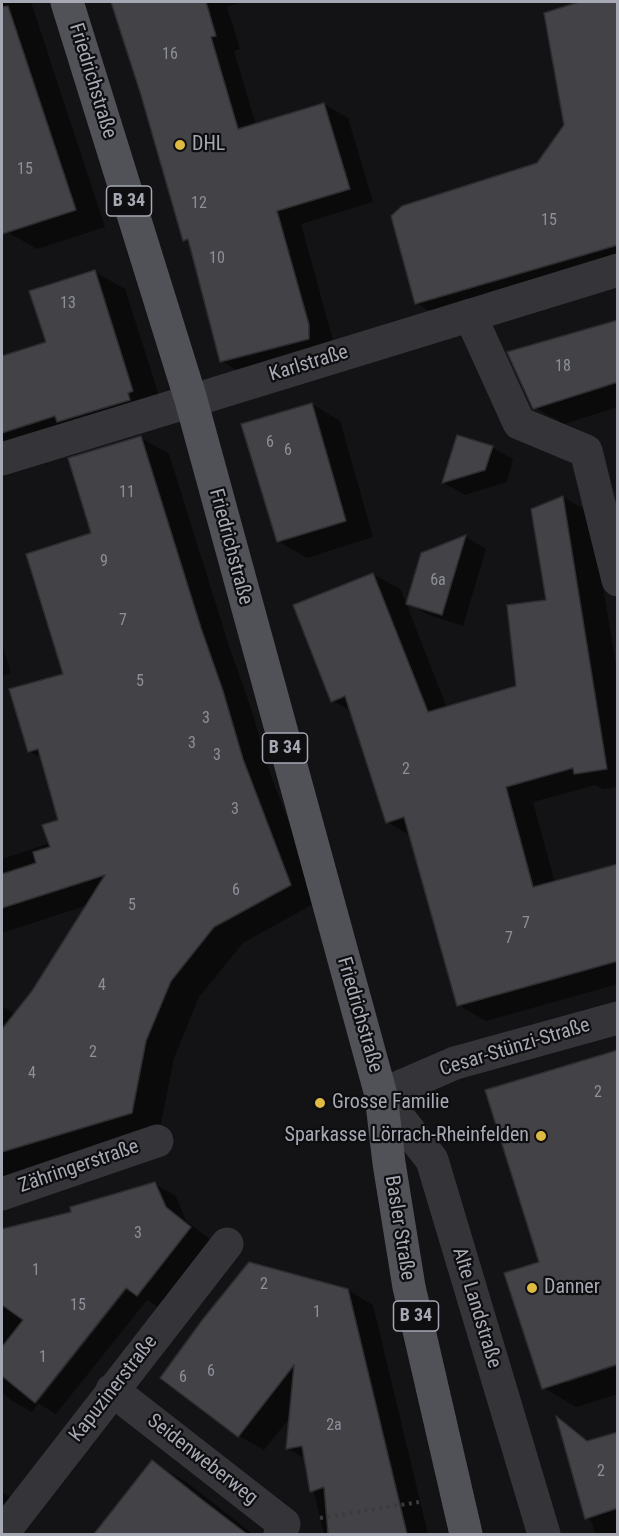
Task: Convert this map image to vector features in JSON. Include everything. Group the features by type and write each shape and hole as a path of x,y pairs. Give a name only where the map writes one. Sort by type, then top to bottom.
{"main road":[{"name":"Friedrichstraße","path":"67,2 191,400 381,1095"},
{"name":"Basler Straße","path":"381,1095 388,1163 409,1287 466,1534"}],"street":[{"name":"Karlstraße","path":"2,459 618,270"},
{"path":"470,315 519,423 586,451 618,580"},
{"name":"Cesar-Stünzi-Straße","path":"381,1095 455,1063 618,1018"},
{"name":"Alte Landstraße","path":"381,1095 432,1160 544,1534"},
{"name":"Zähringerstraße","path":"2,1194 157,1141"},
{"name":"Kapuzinerstraße","path":"2,1534 227,1244"},
{"name":"Seidenweberweg","path":"112,1390 282,1529"}],"path":[{"path":"282,1529 458,1496"}],"building":[{"path":"111,2 206,2 216,36 211,37 238,129 324,103 350,189 277,211 309,325 309,339 220,362 188,239 183,241 141,95"},
{"path":"579,2 618,2 618,245 415,304 391,216 402,206 537,163 564,125 544,13"},
{"path":"8,6 76,210 2,234 2,7"},
{"path":"95,270 133,391 128,393 130,400 57,422 55,416 2,433 2,356 46,342 29,291"},
{"path":"618,320 618,382 533,409 507,352"},
{"path":"312,403 346,521 277,542 241,424"},
{"path":"457,435 493,446 485,470 442,483"},
{"path":"141,436 243,759 291,885 214,927 171,981 146,1041 132,1113 2,1152 2,1029 32,991 105,875 2,908 2,874 36,863 33,852 50,847 42,825 58,820 38,749 28,752 9,689 63,674 26,554 91,533 68,458"},
{"path":"563,496 607,769 574,774 573,768 506,787 533,887 618,864 618,961 457,1006 404,817 386,823 345,696 331,702 293,605 373,573 428,712 516,686 507,605 546,600 531,509"},
{"path":"466,535 442,615 406,604 421,553"},
{"path":"618,1050 618,1364 542,1389 504,1273 539,1262 485,1090"},
{"path":"155,1182 166,1207 191,1227 137,1296 126,1288 35,1403 2,1376 2,1347 23,1320 2,1305 2,1229 71,1212 70,1207"},
{"path":"249,1262 348,1289 407,1534 328,1534 324,1487 310,1492 302,1446 286,1449 294,1365 238,1437 160,1378"},
{"path":"556,1416 587,1441 618,1432 618,1508 585,1519"},
{"path":"152,1460 205,1502 247,1534 94,1534"}],"place":[{"name":"DHL","path":"180,145"},
{"name":"Grosse Familie","path":"320,1103"},
{"name":"Sparkasse Lörrach-Rheinfelden","path":"541,1136"},
{"name":"Danner","path":"532,1288"}]}
